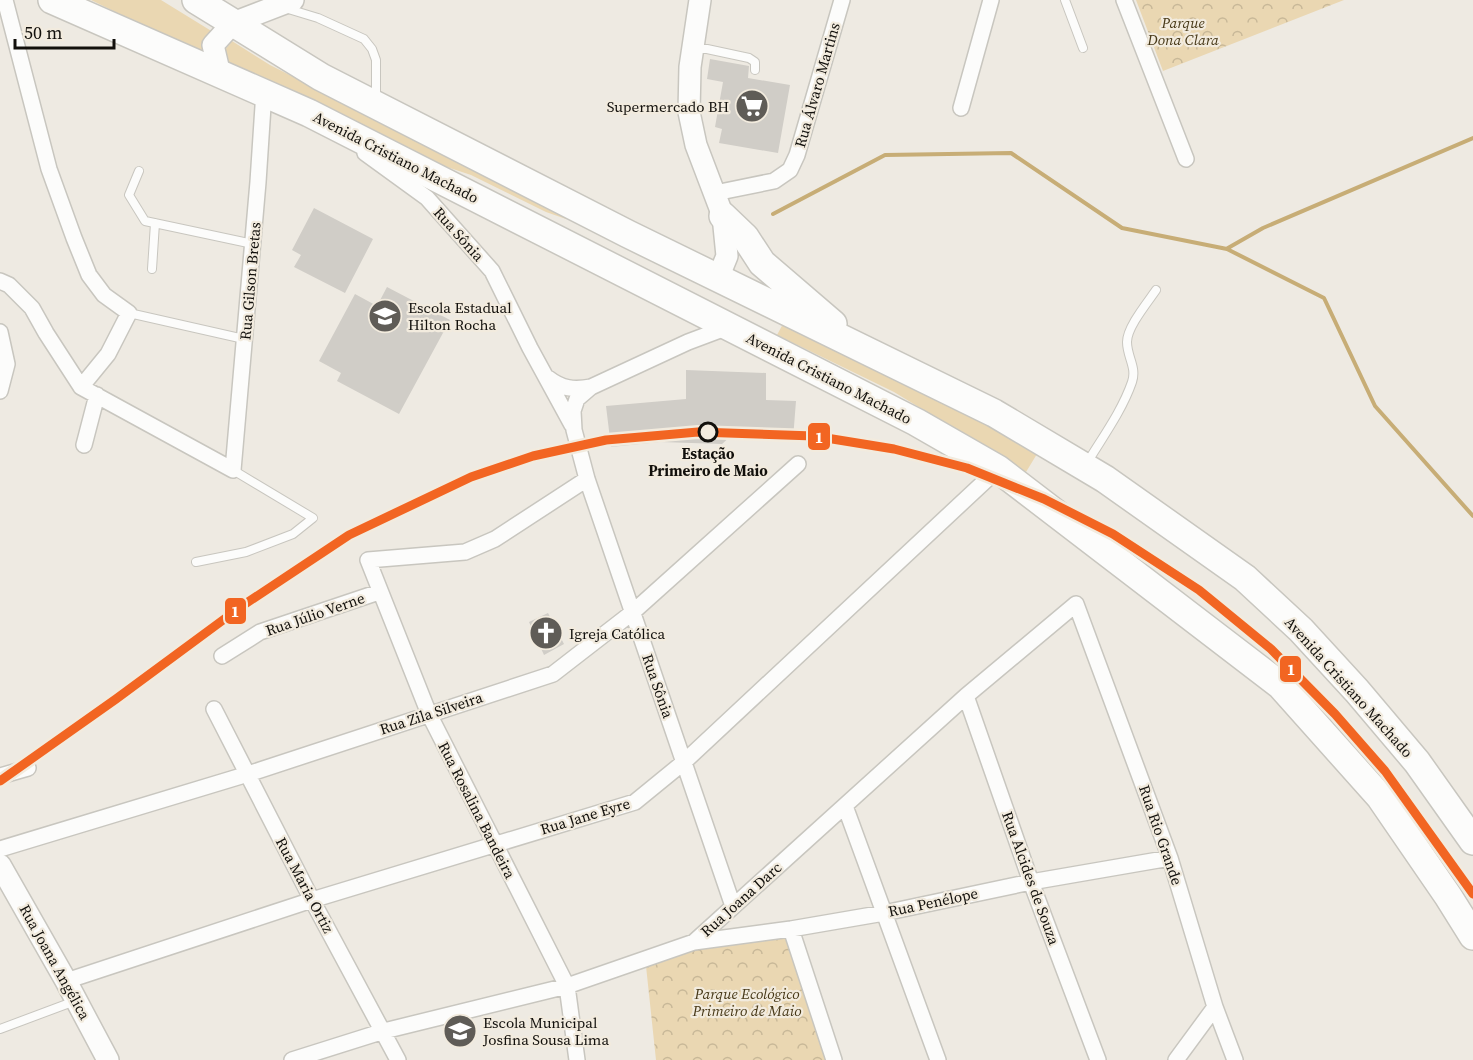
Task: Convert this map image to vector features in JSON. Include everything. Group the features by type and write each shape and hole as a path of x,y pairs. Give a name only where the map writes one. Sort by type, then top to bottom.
{"highway":[{"name":"Avenida Cristiano Machado","path":"52,0 309,113 916,422 998,469 1280,685 1380,797 1473,936"},
{"name":"Avenida Cristiano Machado","path":"196,0 321,77 718,279 994,413 1105,479 1245,578 1301,630 1417,762 1473,841"},
{"path":"719,204 762,263 861,349"},
{"path":"540,229 560,224 679,285 695,288 718,279"},
{"path":"728,327 752,295 759,279 762,263"}],"street":[{"path":"5,0 49,169 74,238 89,275 104,295 129,313 108,354 81,387"},
{"name":"Rua Álvaro Martins","path":"719,204 774,181 790,170 797,155 842,0"},
{"path":"961,108 991,0"},
{"path":"1124,0 1186,159"},
{"path":"702,1 693,49 689,112 696,145 719,204 727,256 718,279"},
{"path":"220,75 213,45 233,23 278,3"},
{"name":"Rua Gilson Bretas","path":"233,470 264,92"},
{"name":"Rua Sônia","path":"309,113 427,198 492,271 574,430 587,479 732,906"},
{"path":"0,281 9,285 32,308 81,387 233,470"},
{"name":"Rua Sônia","path":"574,430 573,411 577,399 591,387 688,342 728,327"},
{"path":"0,332 7,364 0,391"},
{"path":"548,378 559,387 575,389 591,387"},
{"path":"84,445 97,395"},
{"name":"Rua Zila Silveira","path":"0,849 248,774 553,674 633,612 798,464"},
{"name":"Rua Jane Eyre","path":"66,981 312,900 635,802 684,762 998,469"},
{"name":"Rua Rosalina Bandeira","path":"577,1060 567,986 429,714 368,560 465,552 495,539 587,479"},
{"name":"Rua Júlio Verne","path":"222,656 260,632 379,592"},
{"name":"Rua Joana Darc","path":"292,1060 384,1031 567,986 694,942 966,696 1076,604"},
{"name":"Rua Rio Grande","path":"1076,604 1170,858 1215,1007 1235,1060"},
{"name":"Rua Alcides de Souza","path":"966,696 1031,882 1098,1060"},
{"name":"Rua Maria Ortiz","path":"214,709 312,900 398,1060"},
{"path":"0,776 28,768"},
{"path":"845,806 938,1060"},
{"name":"Rua Penélope","path":"694,942 884,913 1031,882 1170,858"},
{"name":"Rua Joana Angélica","path":"0,866 108,1060"},
{"path":"791,929 834,1060"},
{"path":"1176,1060 1215,1007"}],"lane":[{"path":"1065,0 1083,48"},
{"path":"278,3 364,39 372,49 376,60 376,104"},
{"path":"693,49 707,49 749,58 755,62 755,70"},
{"path":"139,171 129,195 145,221 253,244"},
{"path":"152,269 155,223"},
{"path":"1085,467 1132,382 1134,368 1127,342 1130,331 1156,290"},
{"path":"129,313 244,339"},
{"path":"196,562 246,552 293,534 313,518 233,470"},
{"path":"0,1029 76,1000"}],"green space":[{"path":"91,0 161,0 213,32 204,52 168,38"},
{"name":"Parque Dona Clara","path":"1136,0 1344,0 1163,71"},
{"path":"232,41 270,65 568,216 566,219 546,212 471,175 432,162 289,89 223,60 224,51"},
{"path":"784,322 916,382 1037,454 1026,472 894,392 777,335"},
{"name":"Parque Ecológico Primeiro de Maio","path":"789,937 831,1060 656,1060 646,966 699,949"}],"building":[{"name":"Supermercado BH","path":"710,59 749,66 748,78 790,85 778,153 719,143 722,129 715,127 723,82 707,79"},
{"path":"314,208 373,239 345,293 294,267 301,255 292,250"},
{"path":"387,287 450,320 399,414 337,381 341,373 319,361 355,294 377,306"},
{"name":"Estação Primeiro de Maio","path":"686,370 766,373 766,400 796,401 793,439 732,435 722,444 660,442 611,447 606,406 686,399"},
{"name":"Igreja Católica","path":"548,613 564,644 544,655 529,622"}],"waterway":[{"path":"1228,248 1263,228 1473,138"},
{"path":"773,214 885,155 1011,153 1122,228 1227,249 1324,298 1375,406 1473,516"}],"transit line":[{"name":"1","path":"0,781 242,606 349,535 471,477 533,456 606,440 698,432 814,436 894,449 967,468 1044,499 1113,534 1199,590 1271,649 1335,714 1385,771 1473,894"}],"place":[{"name":"Supermercado BH","path":"752,106"},
{"name":"Escola Estadual Hilton Rocha","path":"385,316"},
{"name":"Estação Primeiro de Maio","path":"708,432"},
{"name":"Igreja Católica","path":"546,633"},
{"name":"Escola Municipal Josfina Sousa Lima","path":"460,1031"}]}
